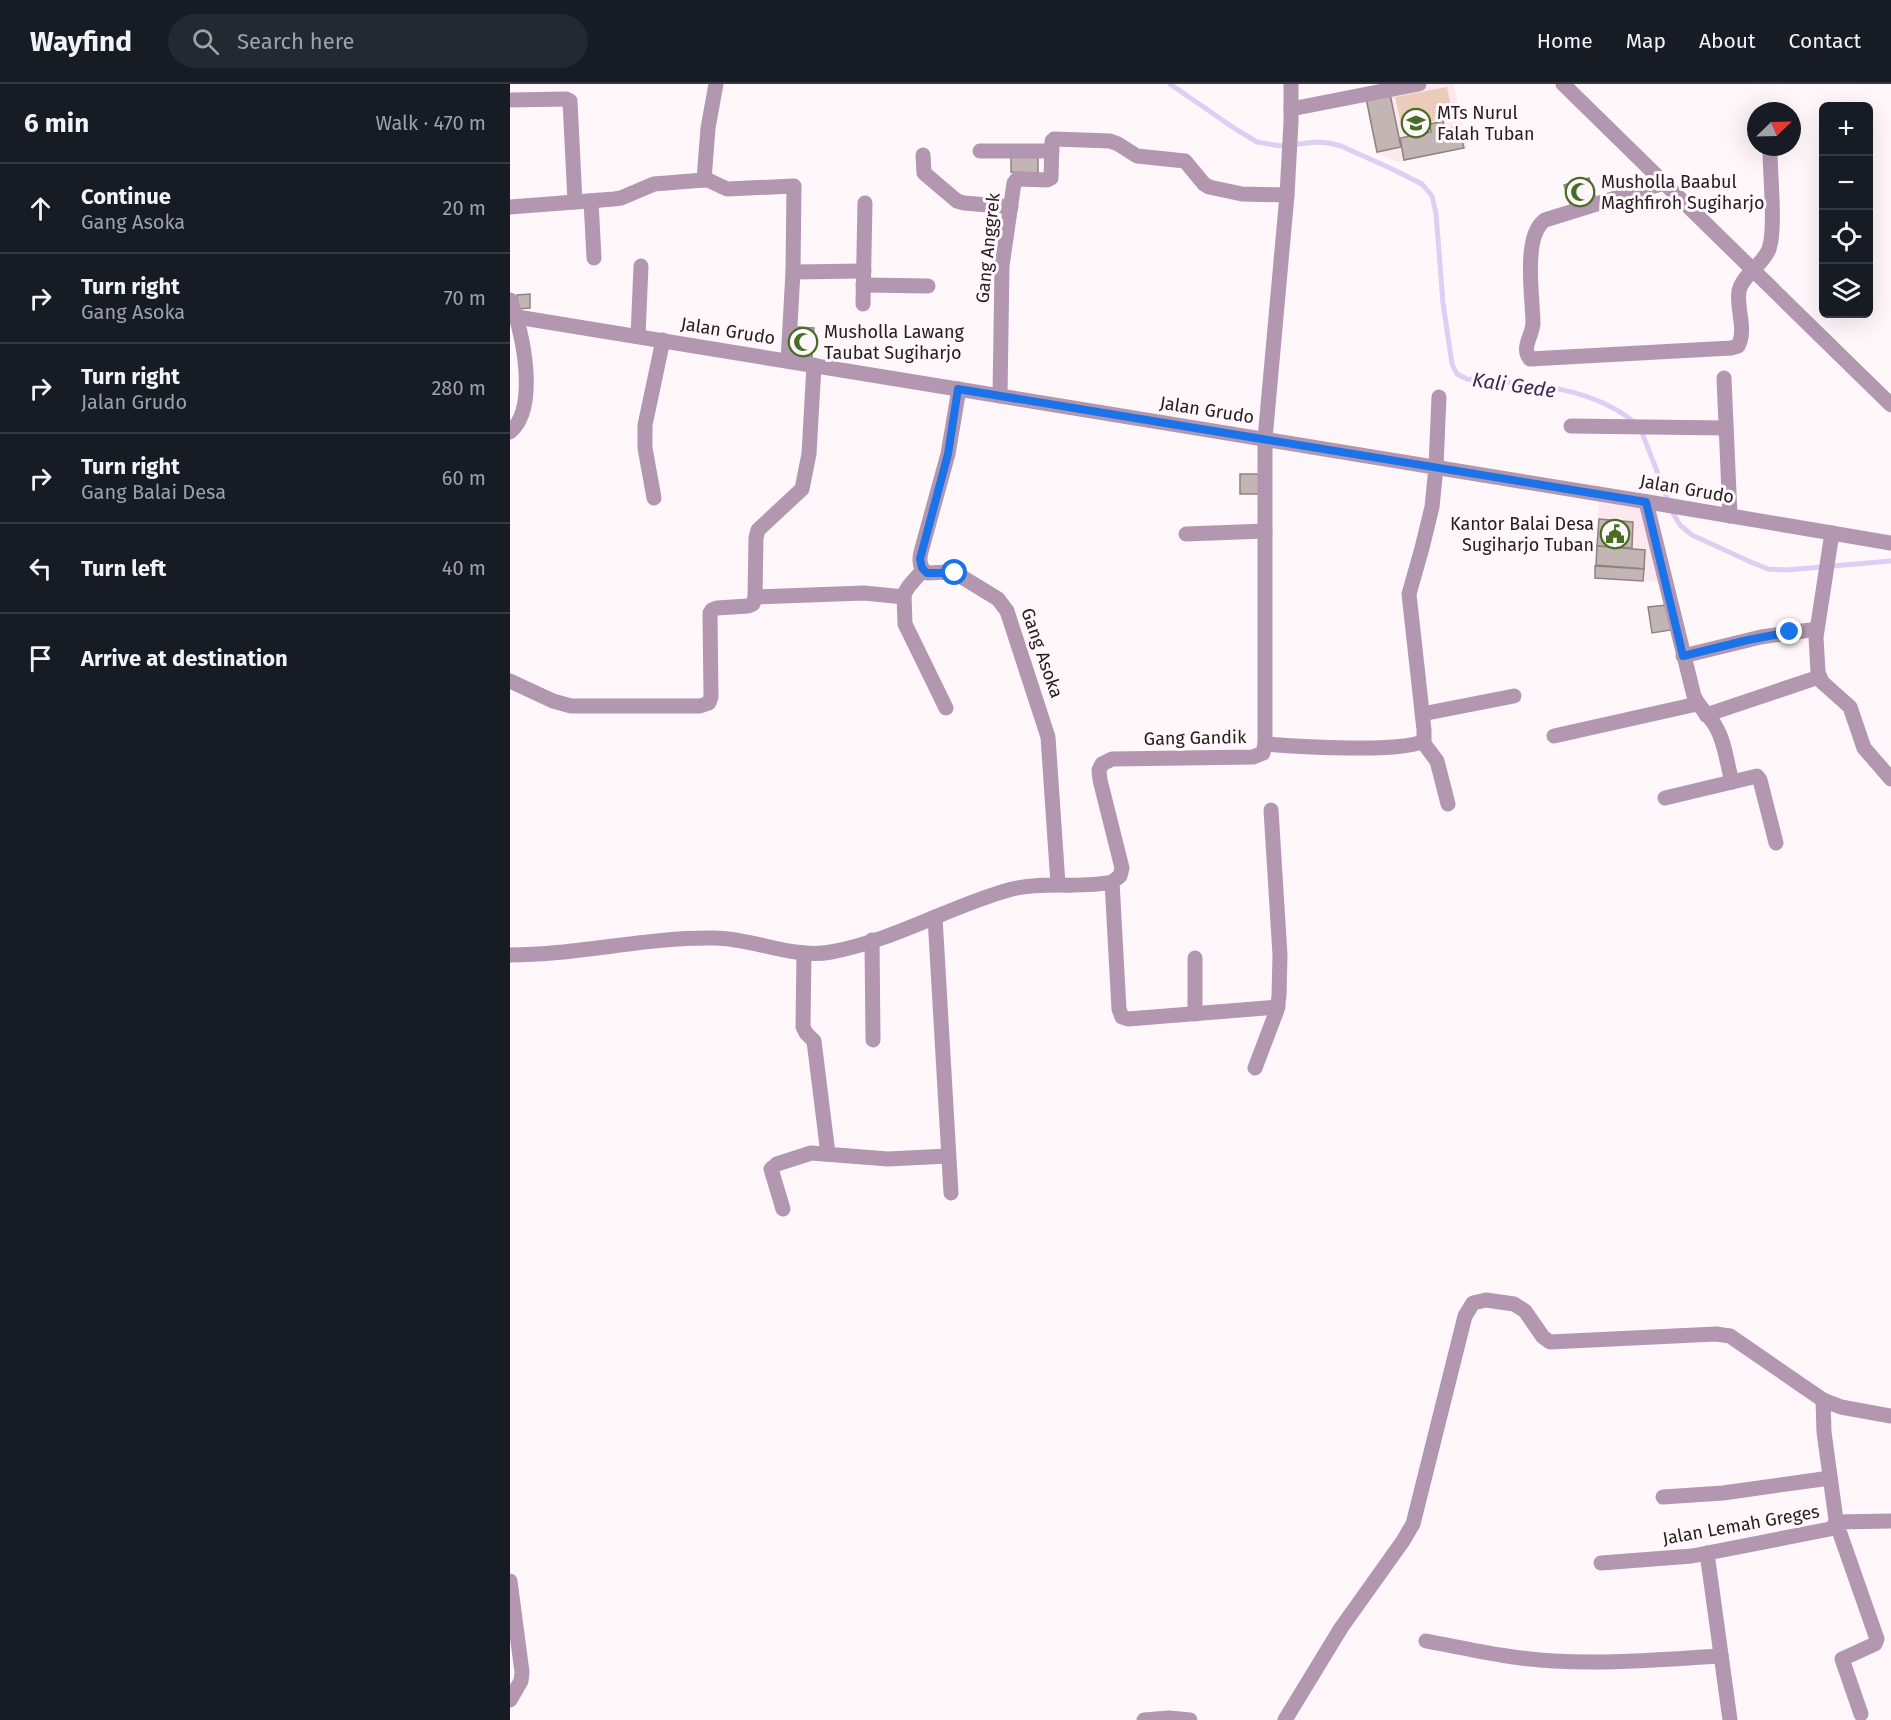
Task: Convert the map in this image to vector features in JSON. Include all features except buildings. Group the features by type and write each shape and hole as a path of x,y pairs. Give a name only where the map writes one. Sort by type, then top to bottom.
{"street":[{"path":"704,180 708,128 716,84"},
{"name":"Gang Gandik","path":"1112,882 1120,876 1122,868 1100,780 1102,764 1112,759 1253,757 1263,753 1266,744 1265,439 1287,195 1292,109 1291,84"},
{"path":"1292,109 1419,84"},
{"path":"1563,84 1891,405"},
{"path":"510,100 566,99 570,101 575,202"},
{"path":"980,151 1052,151 1052,141 1055,138 1114,142 1137,156 1185,161 1205,186 1242,194 1287,195"},
{"name":"Gang Anggrek","path":"1000,396 1002,266 1016,180 1051,178 1052,151"},
{"path":"923,155 924,173 957,201 1011,207"},
{"path":"1664,183 1545,220 1540,224 1534,236 1531,263 1533,324 1527,346 1530,359 1735,348 1740,344 1739,292 1741,285 1765,256 1771,240 1770,156"},
{"path":"510,207 620,198 654,184 704,180 729,189 794,186 788,361"},
{"path":"591,201 594,258"},
{"path":"863,304 866,203"},
{"path":"638,336 641,266"},
{"path":"792,272 928,286"},
{"path":"510,300 517,317 517,364 527,387 525,407 519,423 510,432"},
{"name":"Jalan Grudo","path":"517,317 1891,543"},
{"path":"654,498 645,448 645,425 663,340"},
{"path":"510,681 571,706 705,706 710,702 710,611 717,608 748,606 754,602 758,530 798,494 804,482 810,434 814,365"},
{"path":"1724,378 1730,516"},
{"path":"946,708 907,631 904,621 904,597 907,589 923,570 920,556 948,454 958,389"},
{"path":"1439,397 1436,467 1428,523 1409,594 1424,730 1422,741 1437,761 1448,804"},
{"path":"1571,426 1726,428"},
{"path":"1653,503 1683,656 1701,709 1719,733 1732,782"},
{"path":"1186,534 1265,531"},
{"path":"1832,533 1817,628 1816,658 1820,677 1850,707 1864,748 1891,779"},
{"name":"Gang Asoka","path":"923,570 929,574 949,572 957,574 998,599 1007,611 1048,737 1058,884"},
{"path":"755,597 864,593 904,597"},
{"path":"1683,656 1761,637 1817,628"},
{"path":"1554,736 1701,709 1820,677"},
{"path":"1422,714 1514,696"},
{"path":"1266,744 1384,747 1415,745 1422,741"},
{"path":"1665,798 1755,776 1759,778 1776,843"},
{"path":"1255,1068 1278,1007 1280,956 1271,810"},
{"path":"510,955 713,938 804,952 830,952 872,940 1027,886 1112,882 1119,1009 1122,1017 1128,1019 1278,1007"},
{"path":"935,917 951,1193"},
{"path":"872,940 873,1040"},
{"path":"804,952 803,1027 814,1041 828,1154"},
{"path":"1195,958 1195,1014"},
{"path":"783,1209 771,1173 772,1167 807,1154 888,1159 948,1156"},
{"path":"1285,1720 1352,1612 1413,1524 1465,1316 1473,1303 1486,1300 1514,1304 1525,1311 1545,1339 1550,1342 1716,1334 1730,1336 1823,1400 1841,1407 1891,1416"},
{"name":"Jalan Lemah Greges","path":"1601,1563 1665,1559 1707,1553 1834,1526 1836,1522 1824,1432 1823,1400"},
{"path":"1663,1497 1723,1493 1830,1478"},
{"path":"1861,1714 1842,1659 1877,1643 1877,1639 1836,1522 1891,1521"},
{"path":"1707,1553 1730,1720"},
{"path":"510,1581 522,1672 521,1681 510,1700"},
{"path":"1426,1641 1488,1653 1552,1661 1721,1656"},
{"path":"1144,1720 1169,1718 1190,1720"}],"shaded area":[{"name":"MTs Nurul Falah Tuban","path":"1435,84 1454,84 1467,148 1397,162 1376,153 1365,98"},
{"path":"1447,87 1453,117 1402,127 1395,97"},
{"path":"1599,500 1642,506 1660,582 1594,578"}],"waterway":[{"name":"Kali Gede","path":"1170,84 1257,142 1281,146 1316,142 1341,146 1422,184 1432,196 1436,213 1443,303 1452,364 1457,374 1467,379 1510,382 1577,393 1617,410 1635,423"},
{"name":"Kali Gede","path":"1641,430 1674,515 1680,525 1692,535 1768,569 1786,570 1891,561"}],"place":[{"name":"MTs Nurul Falah Tuban","path":"1416,123"},
{"name":"Musholla Baabul Maghfiroh Sugiharjo","path":"1580,192"},
{"name":"Musholla Lawang Taubat Sugiharjo","path":"803,342"},
{"name":"Kantor Balai Desa Sugiharjo Tuban","path":"1615,534"}],"route":[{"path":"955,573 927,573 922,568 920,559 948,454 958,389 1646,502 1683,656 1790,632"}]}
